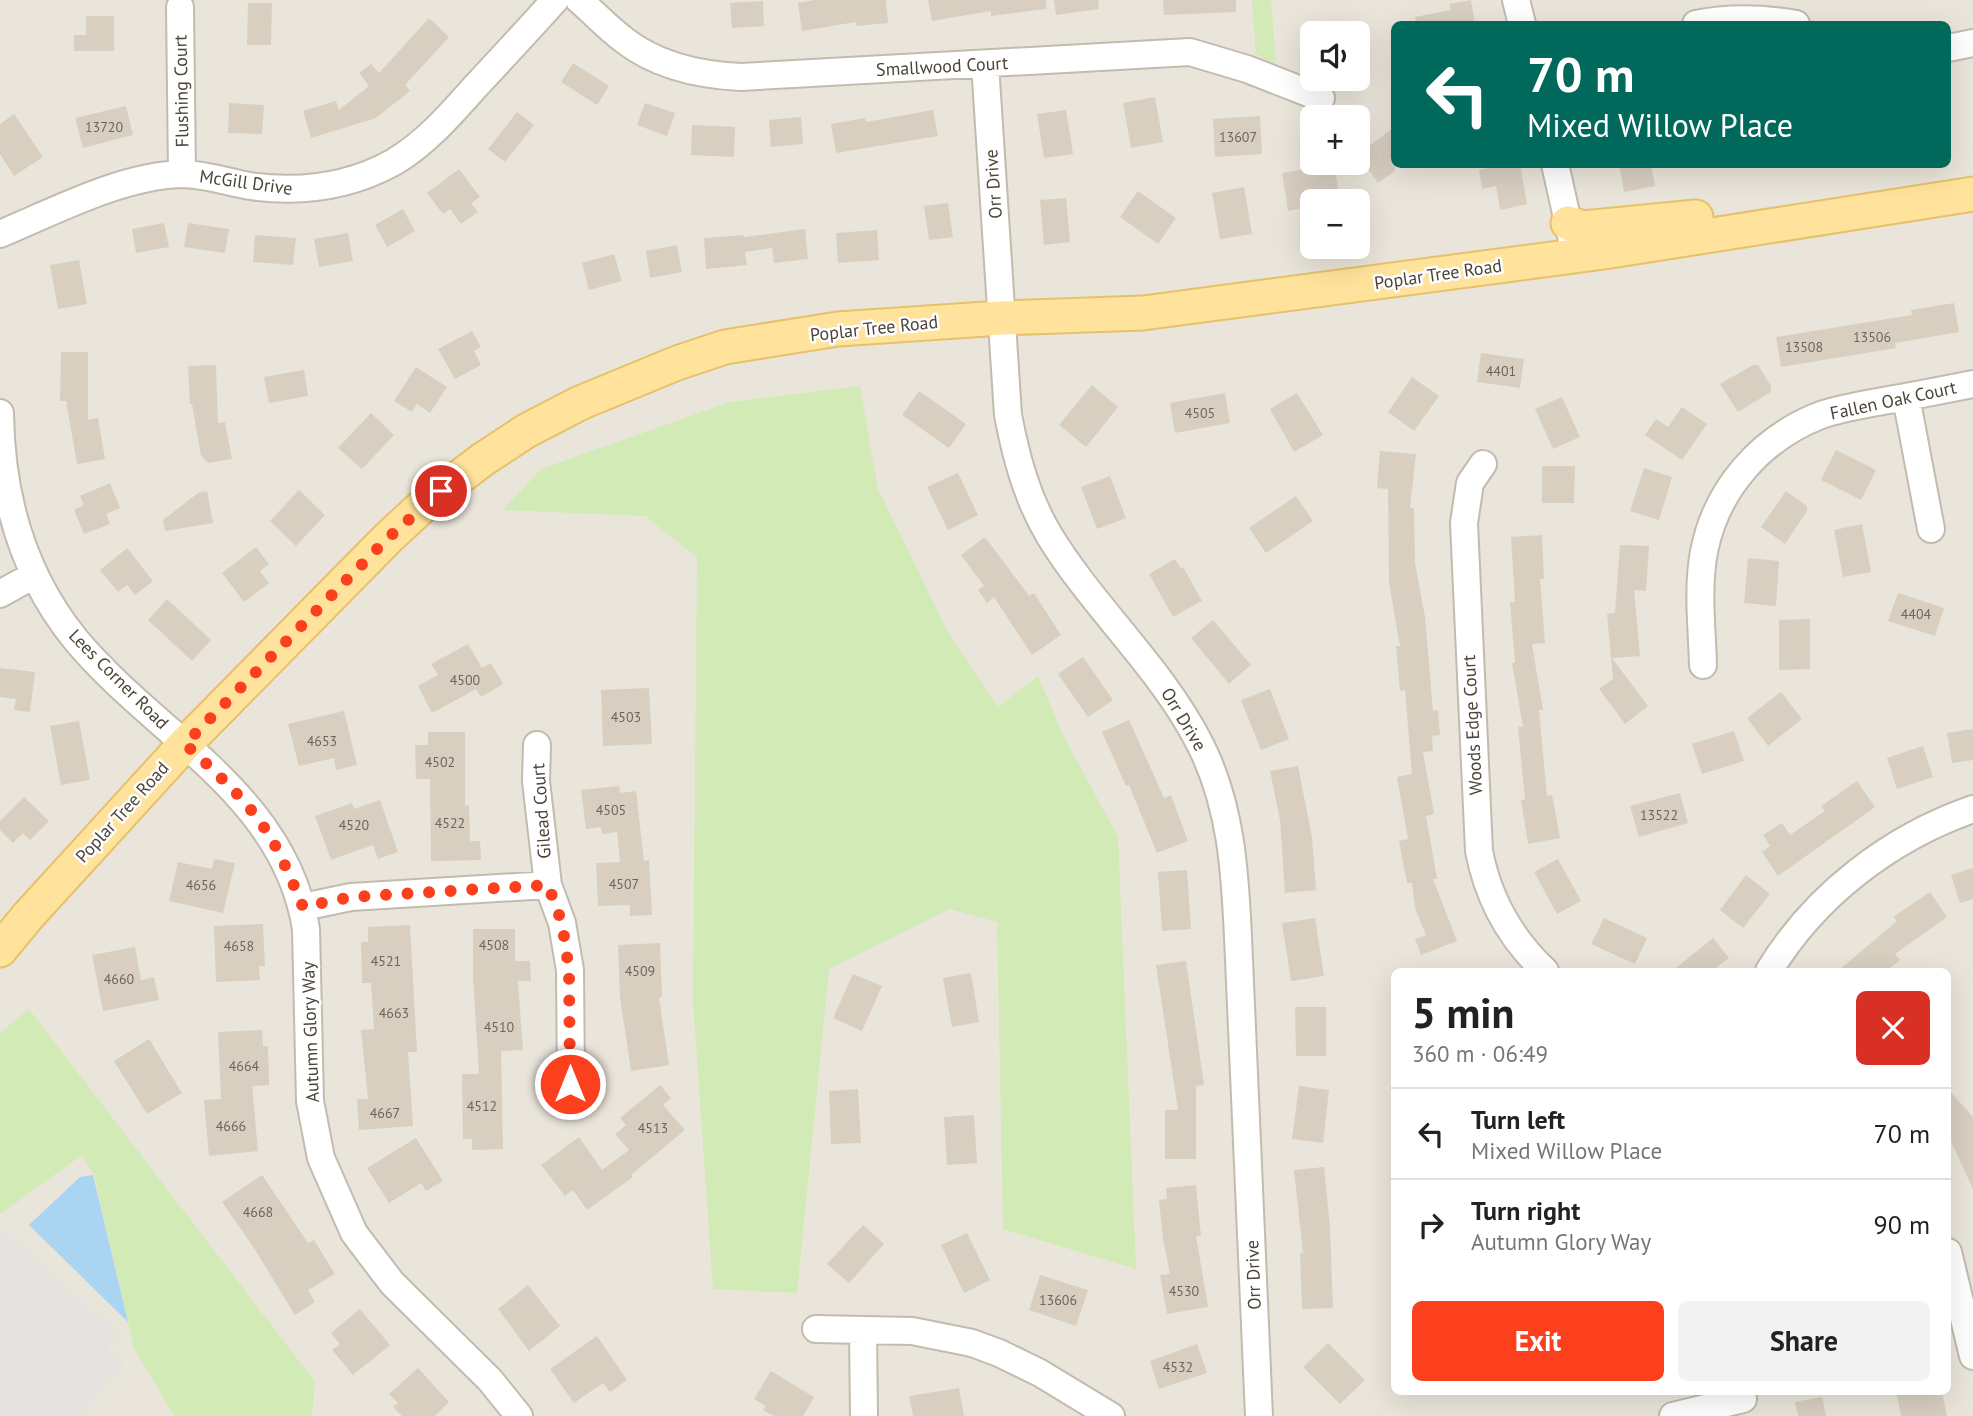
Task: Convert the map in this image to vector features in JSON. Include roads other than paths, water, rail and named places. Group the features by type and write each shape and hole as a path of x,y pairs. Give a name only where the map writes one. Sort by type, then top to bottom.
{"main road":[{"name":"Poplar Tree Road","path":"0,950 28,915 185,744 379,547 427,502 482,460 537,426 580,403 677,363 725,347 838,329 1001,317 1143,313 1575,256 1973,194"},
{"path":"1568,223 1583,228 1695,217 1824,218"}],"street":[{"name":"McGill Drive","path":"0,234 123,186 158,176 182,174 292,190 339,184 367,175 402,156 440,126 555,0"},
{"name":"Smallwood Court","path":"579,0 624,41 653,57 685,69 719,76 741,77 1190,52 1247,69 1321,98"},
{"path":"1516,0 1521,21"},
{"name":"Flushing Court","path":"180,7 182,174"},
{"path":"1706,21 1744,9 1777,21"},
{"path":"1951,47 1973,43"},
{"name":"Orr Drive","path":"985,64 1008,415 1020,467 1032,501 1067,563 1168,690 1189,722 1214,775 1229,829 1234,863 1238,937 1259,1416"},
{"path":"1556,168 1575,256"},
{"name":"Fallen Oak Court","path":"1703,665 1703,553 1716,512 1738,476 1765,447 1805,422 1841,409 1973,384"},
{"path":"1906,397 1931,529"},
{"name":"Lees Corner Road","path":"0,414 0,444 10,506 34,575 63,622 95,661 185,744"},
{"name":"Woods Edge Court","path":"1483,464 1470,483 1464,523 1479,851 1486,885 1501,916 1518,942 1542,968"},
{"path":"0,594 34,575"},
{"name":"Autumn Glory Way","path":"185,744 230,785 260,821 282,859 303,907 309,972 310,1101 321,1158 354,1233 392,1283 490,1380 519,1416"},
{"name":"Gilead Court","path":"537,745 537,795 548,885 562,923 569,970 570,1084"},
{"path":"1771,968 1822,904 1872,860 1931,826 1973,809"},
{"path":"303,907 351,897 548,885"},
{"path":"1951,1264 1973,1356"},
{"path":"816,1329 912,1331 972,1343 1040,1373 1111,1416"},
{"path":"863,1329 864,1416"},
{"path":"1673,1416 1744,1402"}],"water":[{"path":"93,1175 128,1322 29,1225 80,1177"}]}
